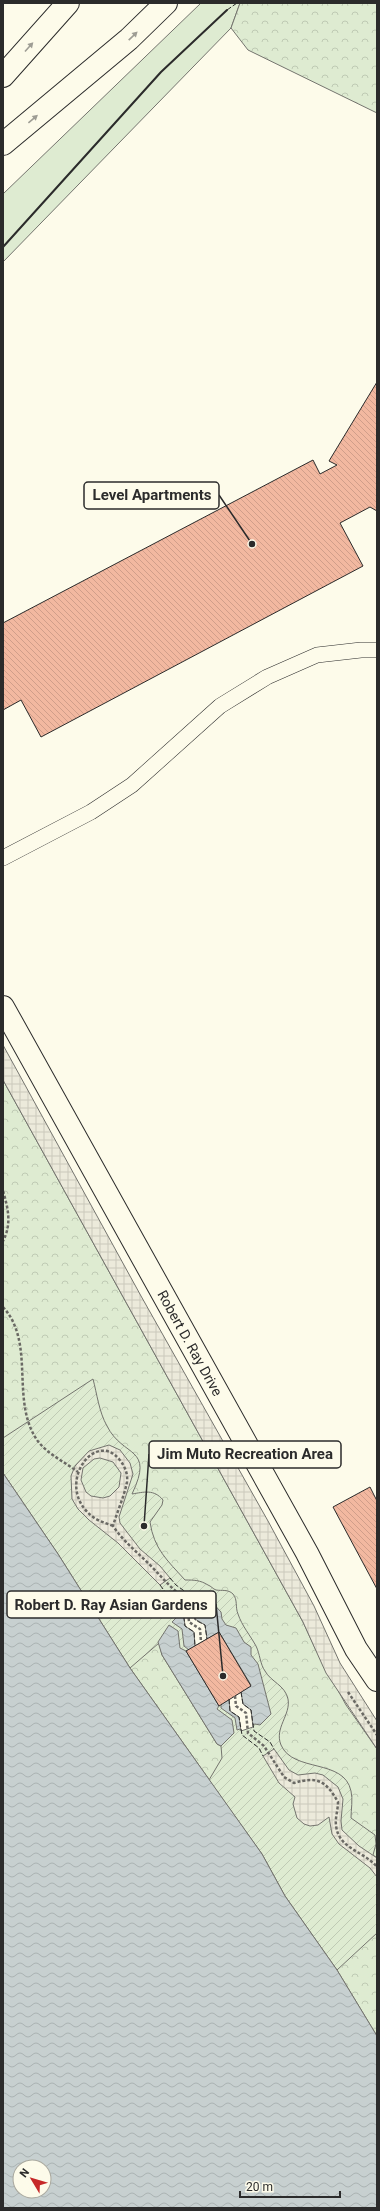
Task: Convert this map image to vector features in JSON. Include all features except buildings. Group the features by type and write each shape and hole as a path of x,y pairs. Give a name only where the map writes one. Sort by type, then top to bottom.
{"main road":[{"path":"3,76 68,3"},
{"path":"3,144 129,39 166,3"},
{"name":"Robert D. Ray Drive","path":"3,1007 307,1553 356,1649 377,1680"}],"lane":[{"path":"3,858 91,812 132,784 220,706 267,677 317,655 361,650 377,650"}],"path":[{"path":"3,1191 8,1209 7,1234 3,1241"},
{"path":"3,1307 16,1325 20,1352 25,1412 32,1431 42,1445 78,1472"},
{"path":"113,1526 127,1482 126,1472 123,1463 112,1454 107,1452 93,1454 83,1461 75,1482 77,1494 84,1508 94,1518 113,1526 129,1547 143,1558 165,1582 187,1600 189,1622 200,1629 201,1642"},
{"path":"235,1696 236,1706 246,1713 248,1733 264,1746 288,1781 294,1783 313,1778 325,1784 338,1802 336,1823 337,1833 343,1842 377,1867"}],"green space":[{"path":"201,3 240,3 231,28 3,262 3,194"},
{"path":"240,3 377,3 377,113 248,50 231,28"},
{"path":"3,1080 303,1622 315,1648 346,1705 377,1749 377,2036 337,1970 285,1896 262,1854 130,1668 58,1554 3,1473"},
{"path":"93,1379 104,1421 114,1436 134,1454 138,1460 140,1468 138,1479 132,1494 149,1492 156,1494 163,1500 162,1505 150,1522 155,1540 162,1554 185,1580 200,1581 216,1590 227,1591 233,1594 237,1611 256,1646 263,1668 268,1675 284,1690 288,1699 287,1711 281,1727 279,1739 281,1745 287,1754 296,1759 329,1769 339,1774 346,1781 352,1794 351,1818 375,1835 376,1844 373,1855 377,1858 377,1933 337,1970 285,1896 262,1854 209,1780 222,1758 221,1746 217,1744 162,1655 159,1643 130,1668 58,1554 3,1473 3,1438"}],"shaded area":[{"path":"3,1045 141,1296 268,1521 314,1606 340,1663 377,1721 377,1749 326,1673 303,1622 3,1080"},
{"path":"109,1445 120,1450 130,1463 133,1474 119,1517 120,1523 140,1549 160,1566 170,1578 160,1585 118,1543 89,1520 78,1509 72,1499 71,1476 75,1466 89,1451","holes":["100,1458 113,1462 121,1473 119,1487 110,1496 103,1498 91,1496 86,1492 81,1480 83,1468 94,1459"]},
{"path":"274,1749 289,1770 298,1775 315,1773 323,1775 338,1787 343,1799 341,1821 342,1830 359,1846 377,1858 377,1877 370,1868 339,1844 332,1834 329,1817 318,1825 310,1826 304,1824 297,1818 293,1804 295,1797 279,1783 263,1756"}],"water":[{"path":"3,1473 58,1554 130,1668 262,1854 285,1896 337,1970 377,2036 377,2208 3,2208"},
{"path":"207,1597 221,1612 222,1619 226,1625 236,1628 244,1642 251,1647 251,1655 258,1664 271,1714 260,1725 255,1724 237,1730 235,1718 221,1708 221,1704 251,1685 219,1632 189,1650 184,1646 182,1629 172,1622 182,1612"},
{"path":"169,1625 178,1631 180,1648 186,1651 219,1706 217,1709 232,1720 234,1733 221,1746 217,1744 162,1655 158,1642"}],"pier":[{"path":"194,1601 195,1619 205,1625 207,1639 195,1646 194,1632 185,1626 183,1609"},
{"path":"241,1692 243,1704 251,1710 253,1727 241,1731 239,1717 230,1711 229,1699"}],"fence":[{"path":"227,10 237,3"},
{"path":"170,1578 176,1585 194,1598 195,1620 205,1625 207,1639"},
{"path":"160,1585 166,1593 182,1604 185,1626 194,1632 195,1646"},
{"path":"241,1692 243,1704 251,1710 254,1731 270,1742 274,1749"},
{"path":"229,1699 230,1711 239,1717 242,1735 259,1748 263,1756"}],"wall":[{"path":"3,247 161,72 227,10"}],"place":[{"name":"Level Apartments","path":"252,544"},
{"name":"Jim Muto Recreation Area","path":"144,1526"},
{"name":"Robert D. Ray Asian Gardens","path":"223,1676"}]}
